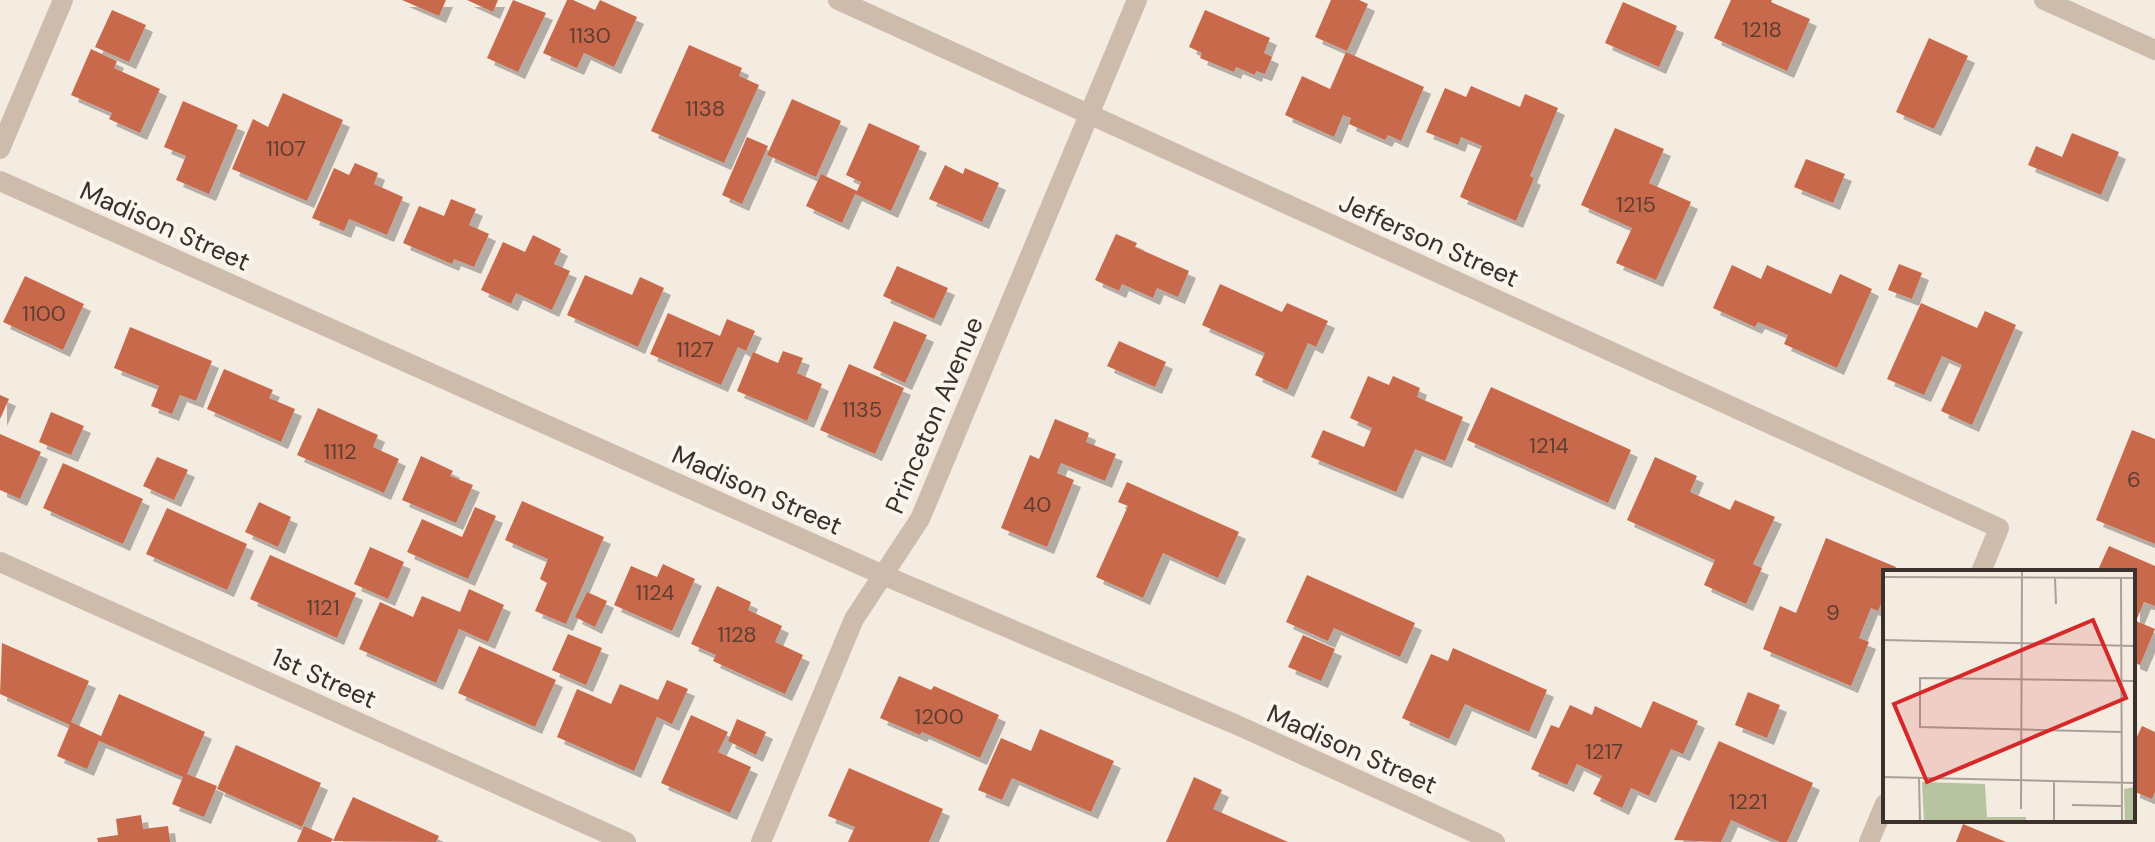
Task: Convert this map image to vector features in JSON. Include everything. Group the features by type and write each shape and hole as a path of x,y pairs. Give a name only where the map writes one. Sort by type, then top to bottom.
{"street":[{"path":"0,149 63,0"},
{"name":"Jefferson Street","path":"838,0 1999,528 1982,570"},
{"name":"Princeton Avenue","path":"761,842 854,619 920,519 1137,0"},
{"path":"2044,0 2155,50"},
{"name":"Madison Street","path":"0,181 883,575 1237,725 1495,842"},
{"name":"1st Street","path":"0,562 626,842"},
{"path":"1869,842 1883,809"}],"building":[{"path":"402,0 446,0 439,16"},
{"path":"467,0 498,0 493,12"},
{"path":"513,0 546,13 518,72 487,58"},
{"path":"567,0 595,10 600,0 637,17 614,67 584,53 577,68 543,53"},
{"path":"1331,0 1359,0 1368,4 1347,51 1315,37"},
{"path":"1731,0 1772,0 1810,19 1787,71 1714,38"},
{"path":"1623,2 1677,26 1659,67 1605,43"},
{"path":"112,10 146,25 129,62 95,47"},
{"path":"1205,10 1270,38 1264,53 1272,57 1265,74 1256,71 1255,75 1236,67 1234,72 1200,58 1202,53 1189,47"},
{"path":"1929,38 1968,56 1934,129 1896,112"},
{"path":"689,45 742,68 739,76 759,85 724,163 651,131"},
{"path":"91,49 117,61 114,68 160,89 140,133 109,119 112,113 71,95"},
{"path":"1346,52 1424,87 1401,141 1388,135 1385,140 1349,124 1351,118 1343,115 1334,137 1285,115 1302,76 1330,89"},
{"path":"1471,86 1520,107 1525,94 1558,108 1530,176 1534,178 1516,221 1460,197 1482,146 1461,137 1458,145 1426,132 1445,88 1466,97"},
{"path":"283,93 343,120 307,201 232,169 253,119 268,127"},
{"path":"792,99 841,121 816,177 767,155"},
{"path":"183,101 238,125 209,194 176,180 186,156 164,147"},
{"path":"869,123 920,146 891,211 855,194 842,223 806,206 821,174 857,191 861,182 846,175"},
{"path":"1615,128 1664,149 1649,183 1691,202 1656,280 1616,263 1632,228 1581,205"},
{"path":"2072,133 2119,152 2101,195 2028,165 2036,146 2062,157"},
{"path":"747,137 768,146 742,204 722,195"},
{"path":"1806,159 1845,174 1833,203 1794,187"},
{"path":"355,163 378,173 374,184 403,197 387,235 349,219 344,231 312,218 334,168 349,175"},
{"path":"945,165 963,174 965,168 999,183 982,222 929,199"},
{"path":"451,199 476,209 469,225 489,234 474,267 454,259 452,264 403,243 419,206 444,216"},
{"path":"1116,234 1137,243 1135,247 1189,271 1178,297 1157,288 1153,298 1122,284 1119,291 1095,280"},
{"path":"533,235 561,249 554,264 570,271 552,310 516,293 511,304 481,290 503,242 525,252"},
{"path":"1899,264 1922,273 1912,299 1888,290"},
{"path":"1732,265 1761,279 1767,265 1831,294 1840,274 1872,289 1837,368 1784,344 1788,335 1758,322 1755,327 1713,308"},
{"path":"897,266 948,288 934,319 883,296"},
{"path":"585,275 632,295 640,277 664,288 638,347 567,315"},
{"path":"25,276 84,304 63,350 3,322"},
{"path":"1220,284 1282,312 1287,303 1328,321 1316,347 1308,343 1287,390 1255,375 1265,353 1202,325"},
{"path":"1921,303 1977,328 1985,311 2016,325 1972,425 1941,411 1962,365 1942,356 1924,395 1887,379"},
{"path":"668,313 720,336 727,319 755,331 746,351 738,347 721,385 650,354"},
{"path":"894,321 927,335 905,383 873,368"},
{"path":"130,327 212,361 196,401 180,395 172,414 151,406 159,386 114,368"},
{"path":"1119,341 1166,362 1155,387 1107,366"},
{"path":"783,351 803,358 797,373 822,384 807,421 737,391 753,352 778,363"},
{"path":"849,364 904,388 875,454 820,430"},
{"path":"224,369 273,390 269,398 295,409 281,442 207,409"},
{"path":"1368,376 1389,385 1393,376 1420,388 1417,397 1463,417 1445,461 1415,449 1396,492 1311,457 1323,430 1364,447 1372,428 1350,418"},
{"path":"1491,387 1631,450 1608,503 1467,440"},
{"path":"0,395 9,399 0,419"},
{"path":"318,408 378,435 373,447 399,459 384,493 297,455"},
{"path":"51,412 84,426 71,455 39,442"},
{"path":"1055,419 1089,433 1086,442 1116,454 1105,481 1061,463 1057,473 1074,480 1047,547 1001,528 1030,455 1039,459"},
{"path":"2132,430 2155,439 2155,544 2096,520"},
{"path":"0,434 41,452 20,499 0,490"},
{"path":"421,456 453,471 450,476 473,485 456,523 402,500"},
{"path":"157,457 188,470 174,500 143,486"},
{"path":"1655,457 1697,476 1690,492 1730,510 1735,500 1775,517 1753,564 1762,568 1746,604 1704,585 1715,560 1627,520"},
{"path":"63,463 143,499 123,544 43,508"},
{"path":"1127,482 1239,532 1218,578 1163,553 1143,598 1096,577 1128,506 1118,502"},
{"path":"522,501 604,537 566,624 535,611 547,583 540,579 548,559 505,540"},
{"path":"259,502 291,517 278,547 245,532"},
{"path":"475,507 496,516 468,579 407,552 422,519 462,537"},
{"path":"167,508 247,544 227,590 146,554"},
{"path":"1826,538 1896,567 1895,570 1883,570 1883,600 1878,611 1871,608 1859,638 1869,642 1851,686 1763,649 1780,606 1796,613"},
{"path":"2109,546 2155,566 2155,606 2144,602 2136,621 2155,629 2140,665 2135,663 2135,570 2098,570"},
{"path":"370,547 404,562 388,599 354,584"},
{"path":"270,555 356,593 337,638 250,599"},
{"path":"663,564 695,579 672,631 614,605 631,566 657,577"},
{"path":"1307,575 1415,623 1400,657 1334,628 1328,641 1286,622"},
{"path":"717,586 751,602 748,610 782,626 775,642 803,655 785,694 713,661 716,655 691,644"},
{"path":"469,589 504,605 488,642 459,629 436,683 359,649 380,602 413,617 422,596 460,612"},
{"path":"587,592 607,601 595,627 575,617"},
{"path":"568,634 602,648 586,685 552,670"},
{"path":"1303,635 1335,649 1321,681 1288,667"},
{"path":"2,643 89,681 71,722 101,736 119,694 205,732 187,774 217,786 204,817 172,804 183,777 99,741 87,769 57,756 70,725 0,694"},
{"path":"479,646 556,680 535,727 458,693"},
{"path":"1453,648 1547,690 1529,732 1465,704 1449,739 1402,718 1431,654 1448,661"},
{"path":"899,676 931,690 934,686 999,715 980,758 922,732 920,735 880,718"},
{"path":"667,680 688,689 672,724 657,717 634,771 557,737 577,689 611,704 620,684 658,700"},
{"path":"1748,692 1780,705 1767,738 1735,725"},
{"path":"1653,701 1698,721 1683,754 1671,749 1649,796 1631,788 1622,808 1593,794 1602,776 1577,764 1567,785 1531,769 1551,725 1559,728 1570,705 1592,715 1595,706 1641,728"},
{"path":"691,715 728,732 718,752 751,767 730,813 661,783"},
{"path":"737,719 766,732 756,755 728,741"},
{"path":"2142,726 2155,732 2155,792 2152,799 2135,792 2135,741"},
{"path":"1040,729 1114,761 1091,812 1012,778 1002,800 978,790 1001,738 1031,751"},
{"path":"1719,741 1813,783 1787,842 1780,842 1731,820 1721,842 1674,840"},
{"path":"236,745 321,783 302,827 217,789"},
{"path":"849,768 943,809 929,842 848,842 855,827 828,816"},
{"path":"1194,777 1222,790 1213,809 1288,842 1166,842"},
{"path":"353,797 439,836 436,842 333,841"},
{"path":"141,815 143,829 168,826 170,842 98,842 97,838 118,835 116,819"},
{"path":"1963,824 2006,842 1956,842"},
{"path":"304,826 333,839 331,842 297,842"}]}
